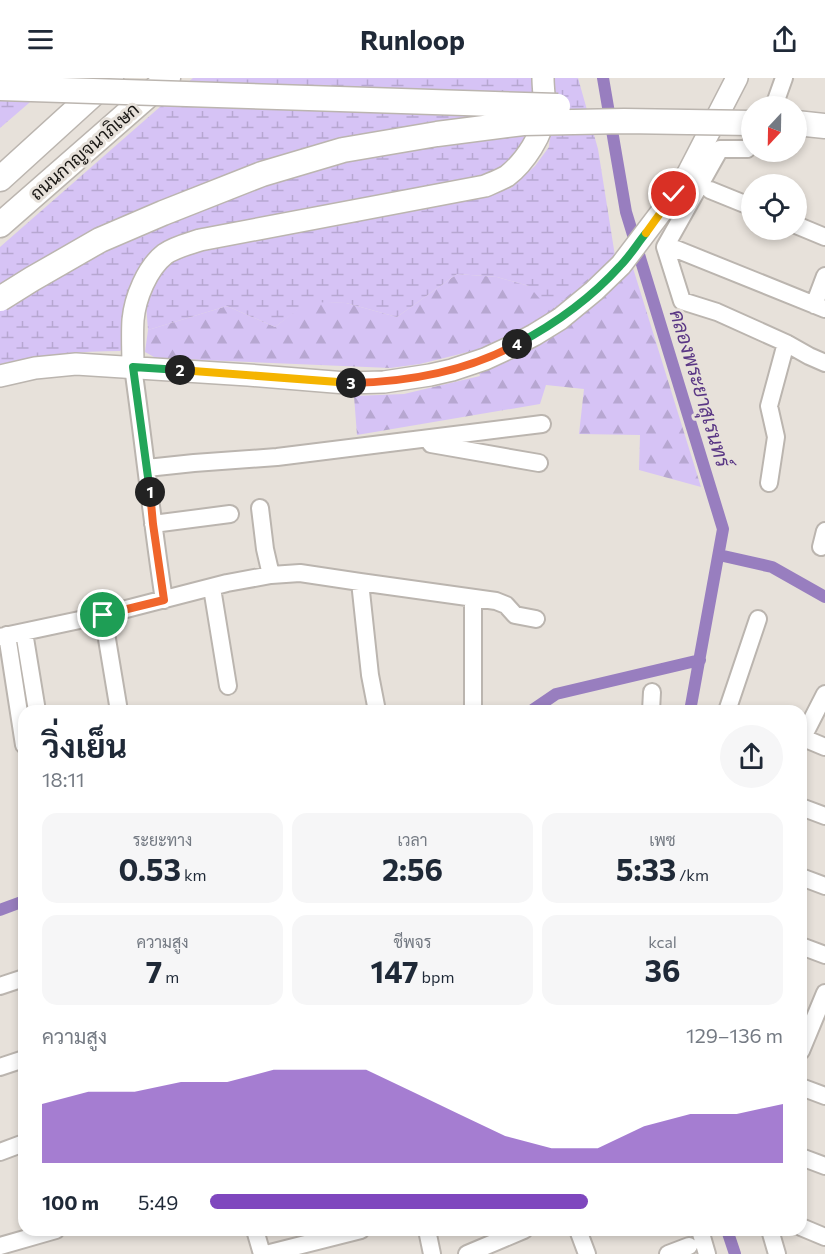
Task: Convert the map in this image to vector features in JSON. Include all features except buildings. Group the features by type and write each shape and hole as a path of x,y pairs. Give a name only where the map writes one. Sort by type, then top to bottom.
{"highway":[{"name":"ถนนกาญจนาภิเษก","path":"0,179 111,78"},
{"name":"ถนนกาญจนาภิเษก","path":"0,225 168,78"},
{"path":"0,88 640,109 685,111 741,119"},
{"path":"0,299 100,240 262,174 343,150 437,134 524,123 741,120"},
{"path":"807,124 825,126"}],"main road":[{"path":"133,367 133,318 141,287 146,276 165,255 179,247 200,240 485,186 505,177 519,165 539,133 545,113 543,78"},
{"path":"0,376 35,368 76,364 346,383 384,382 452,370 511,347 560,319 621,265 688,172 737,78"}],"street":[{"path":"778,96 784,78"},
{"path":"741,149 720,149 665,247 682,301 717,312 825,363"},
{"path":"710,190 741,203"},
{"path":"807,230 825,237"},
{"path":"676,249 820,307 825,276"},
{"path":"769,483 776,437 769,406 786,343"},
{"path":"133,367 164,600"},
{"path":"147,471 278,463 431,440 439,436 542,424"},
{"path":"431,440 539,463"},
{"path":"260,508 265,549 271,574"},
{"path":"153,524 230,514"},
{"path":"18,713 4,636 103,615 271,574 300,573 496,601 506,605 515,615 536,619"},
{"path":"360,582 370,675 376,705"},
{"path":"213,588 228,686"},
{"path":"473,598 473,705"},
{"path":"103,615 118,705"},
{"path":"732,705 758,620"},
{"path":"24,632 36,705"},
{"path":"651,692 651,705"},
{"path":"807,728 825,694"},
{"path":"807,739 825,747"},
{"path":"807,809 825,816"},
{"path":"807,879 825,886"},
{"path":"807,948 825,955"},
{"path":"0,986 18,980"},
{"path":"807,1036 825,993"},
{"path":"0,1067 18,1061"},
{"path":"807,1089 825,1096"},
{"path":"0,1152 18,1145"},
{"path":"807,1159 825,1166"},
{"path":"807,1230 825,1237"},
{"path":"0,1246 36,1236"},
{"path":"257,1236 264,1254 337,1236"},
{"path":"428,1236 432,1254"},
{"path":"467,1254 510,1236"},
{"path":"580,1236 587,1254"},
{"path":"772,1236 777,1254"},
{"path":"668,1254 696,1237 707,1254"}],"green space":[{"path":"0,78 51,84 0,128"},
{"path":"193,78 536,78 537,95 522,155 493,175 161,248 126,345 120,351 60,354 0,364 0,247"},
{"path":"551,78 578,78 598,149 615,256 550,311 529,286 497,277 457,274 397,317 346,303 308,302 275,327 227,306 148,330 146,304 163,265 186,250 471,200 511,188 535,166 549,147 553,101"},
{"path":"628,252 701,487 639,470 640,435 579,434 584,389 546,385 540,404 357,435 354,396 404,394 480,376 472,351 420,364 390,368 156,358 145,352 148,330 227,306 275,327 308,301 346,303 397,317 457,274 497,277 529,286"}],"waterway":[{"name":"คลองพระยาสุเรนทร์","path":"603,78 626,212 723,529 691,705"},
{"path":"719,555 772,567 825,597"},
{"path":"540,705 556,694 700,660"},
{"path":"0,910 18,903"},
{"name":"คลองพระยาสุเรนทร์","path":"729,1236 735,1254"}],"route":[{"path":"103,615 164,600 133,367 346,383 384,382 430,375 468,365 534,335 560,319 594,291 621,265 674,194"}]}
